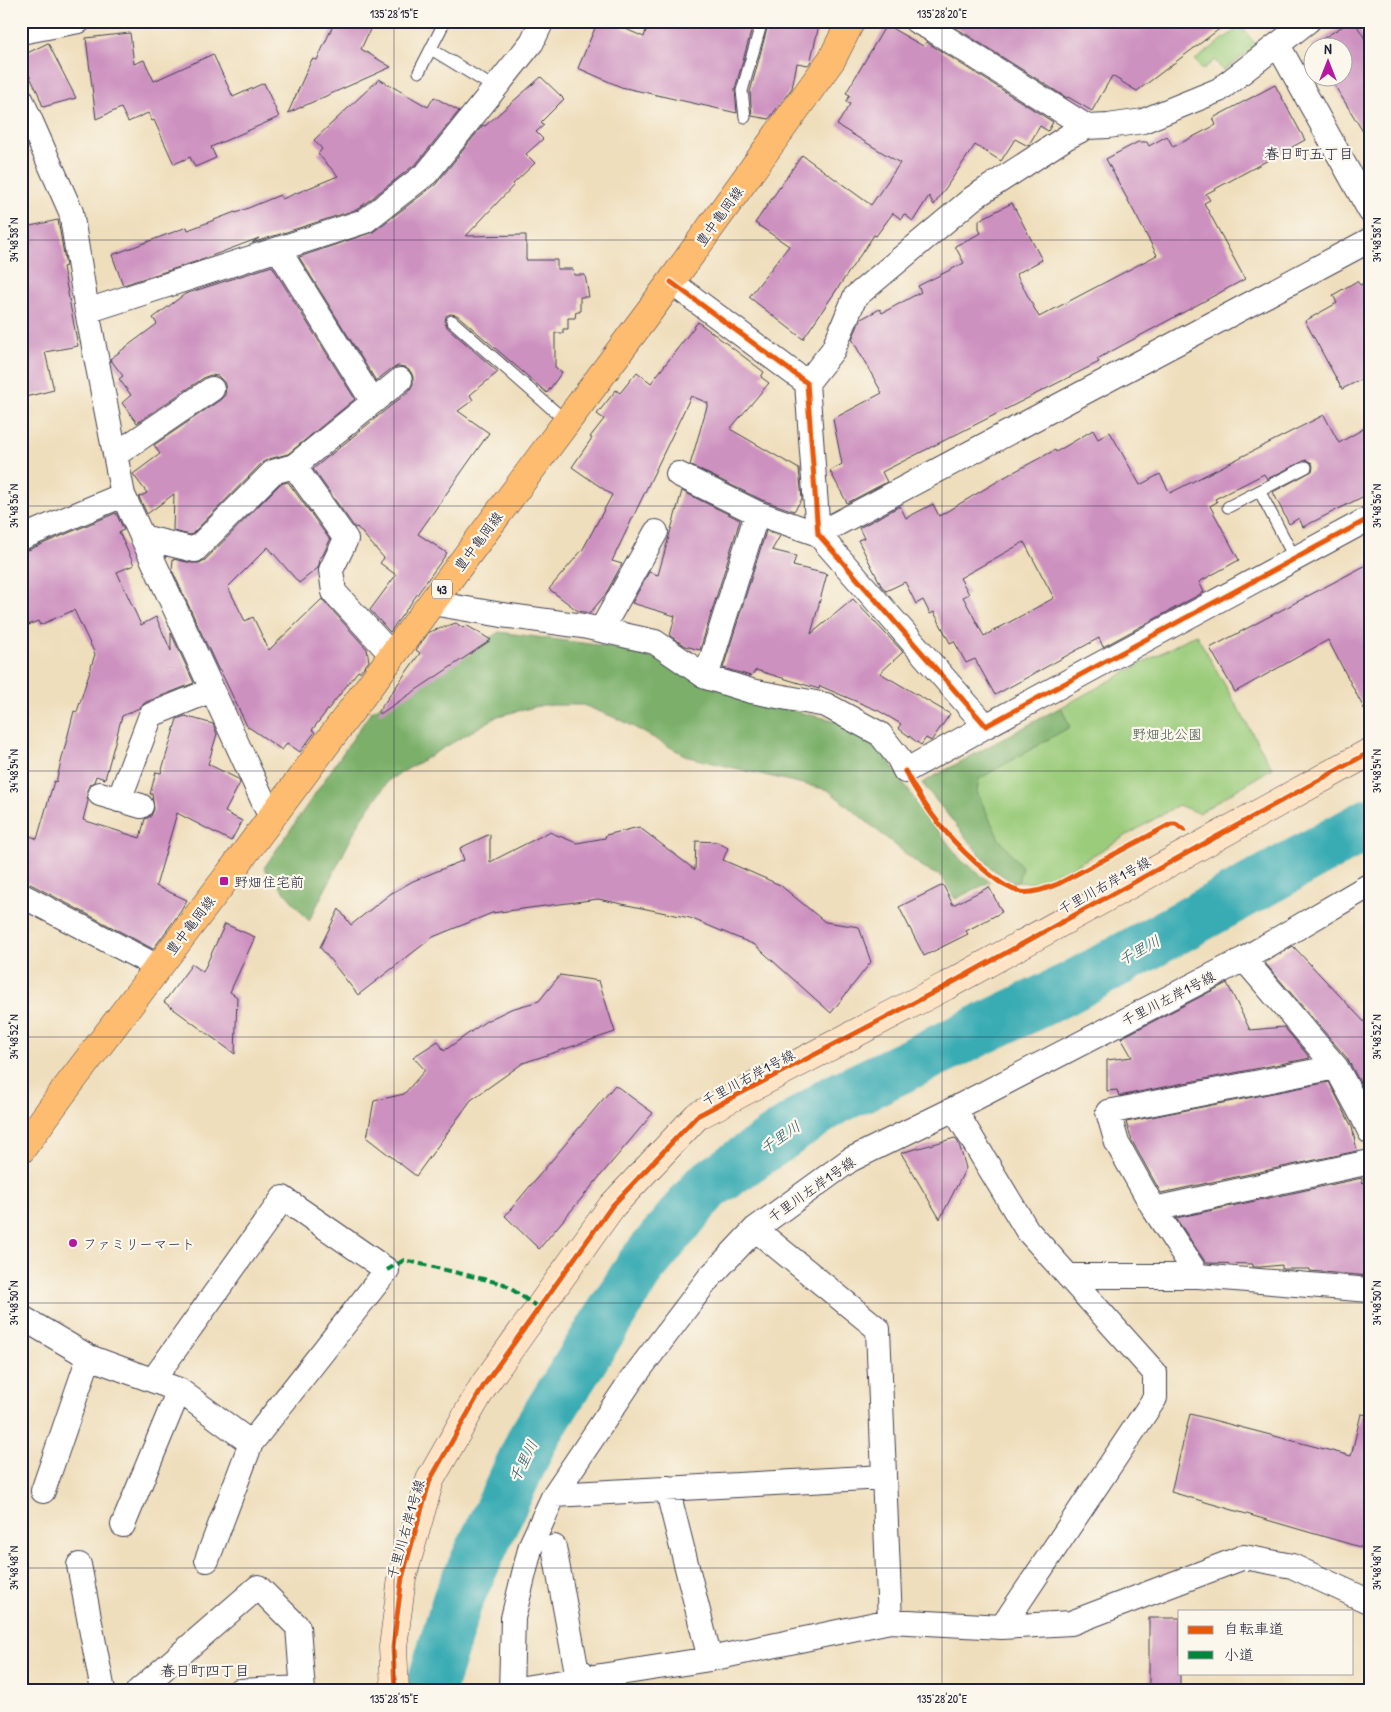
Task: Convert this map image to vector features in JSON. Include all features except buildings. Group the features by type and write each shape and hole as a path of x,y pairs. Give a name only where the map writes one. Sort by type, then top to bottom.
{"main road":[{"name":"豊中亀岡線","path":"21,1150 671,282 832,59 851,21"}],"street":[{"path":"21,32 79,21"},
{"path":"88,312 365,221 426,173 532,42 542,21"},
{"path":"916,21 935,31 1087,127"},
{"path":"818,534 807,383 833,350 855,297 973,198 1067,137 1087,127 1113,126 1142,121 1207,96 1229,83 1308,21"},
{"path":"1278,45 1370,211"},
{"path":"21,99 71,212 122,494 271,818"},
{"path":"818,534 1370,240"},
{"path":"278,249 373,402"},
{"path":"671,282 807,383"},
{"path":"142,537 195,550 273,472 294,466 400,380"},
{"path":"115,455 212,389"},
{"path":"294,466 346,538 331,570 334,592 392,655"},
{"path":"678,474 757,513 818,534 986,726"},
{"path":"21,538 122,494"},
{"path":"706,677 757,513"},
{"path":"432,603 601,630 655,642 706,677 751,690 826,705 880,734 898,757 905,771 1370,518"},
{"path":"601,630 656,532"},
{"path":"142,806 109,797 151,715 212,690"},
{"name":"千里川右岸1号線","path":"395,1691 393,1647 402,1578 430,1480 484,1385 612,1206 697,1116 946,986 1370,752"},
{"name":"千里川左岸1号線","path":"510,1690 513,1618 531,1545 554,1495 630,1382 708,1279 755,1229 850,1160 954,1109 1244,959 1370,885"},
{"path":"21,895 158,967"},
{"path":"1244,959 1336,1067 1370,1132"},
{"path":"1198,1276 1154,1209 1117,1143 1108,1112 1336,1067"},
{"path":"954,1109 1027,1230 1155,1373 1155,1398 1002,1627"},
{"path":"1154,1209 1370,1162"},
{"path":"153,1380 283,1198 387,1270 252,1443 207,1560"},
{"path":"755,1229 878,1329 890,1621"},
{"path":"1068,1276 1198,1276 1370,1290"},
{"path":"21,1317 89,1357 179,1390 252,1443"},
{"path":"42,1491 89,1357"},
{"path":"123,1525 179,1390"},
{"path":"554,1495 884,1476"},
{"path":"668,1488 710,1659"},
{"path":"554,1547 576,1667 588,1684"},
{"path":"510,1690 588,1684 890,1621 1002,1627 1071,1623 1244,1557 1292,1566 1370,1602"},
{"path":"79,1565 103,1691"},
{"path":"138,1691 258,1587 298,1627 303,1689 239,1691"}],"lane":[{"path":"745,117 742,91 762,21"},
{"path":"420,72 443,25"},
{"path":"431,48 495,88"},
{"path":"452,322 566,422"},
{"path":"1228,506 1260,492 1306,467"},
{"path":"1260,492 1295,559"}],"green space":[{"path":"1241,26 1257,46 1223,71 1215,60 1202,70 1195,60"},
{"path":"499,632 612,647 668,662 790,710 833,720 882,751 921,809 962,861 990,882 955,899 942,877 923,868 828,790 688,757 623,721 583,705 543,705 498,716 389,780 360,821 309,921 264,868 371,712"},
{"name":"野畑北公園","path":"1196,634 1272,768 1199,813 1178,805 1046,883 1012,882 990,867 922,783"},
{"path":"1061,707 1070,727 979,779 977,792 999,839 1022,867 1018,882 1012,882 990,867 922,783"}],"waterway":[{"name":"千里川","path":"430,1691 458,1599 533,1438 641,1266 706,1187 832,1101 1071,987 1370,823"}],"marked path":[{"path":"387,1270 404,1260 504,1284 539,1308"}],"cycle path":[{"path":"671,282 807,383 818,534 986,726 1370,518"},
{"path":"395,1691 393,1647 402,1578 430,1480 484,1385 612,1206 697,1116 946,986 1370,752"},
{"path":"905,771 931,813 963,851 999,882 1021,892 1045,889 1058,884 1171,824 1176,824 1184,830"}],"place":[{"name":"野畑住宅前","path":"224,881"},
{"name":"ファミリーマート","path":"73,1243"}],"district":[{"name":"春日町五丁目","path":"1309,153"},
{"name":"春日町四丁目","path":"205,1670"}]}
